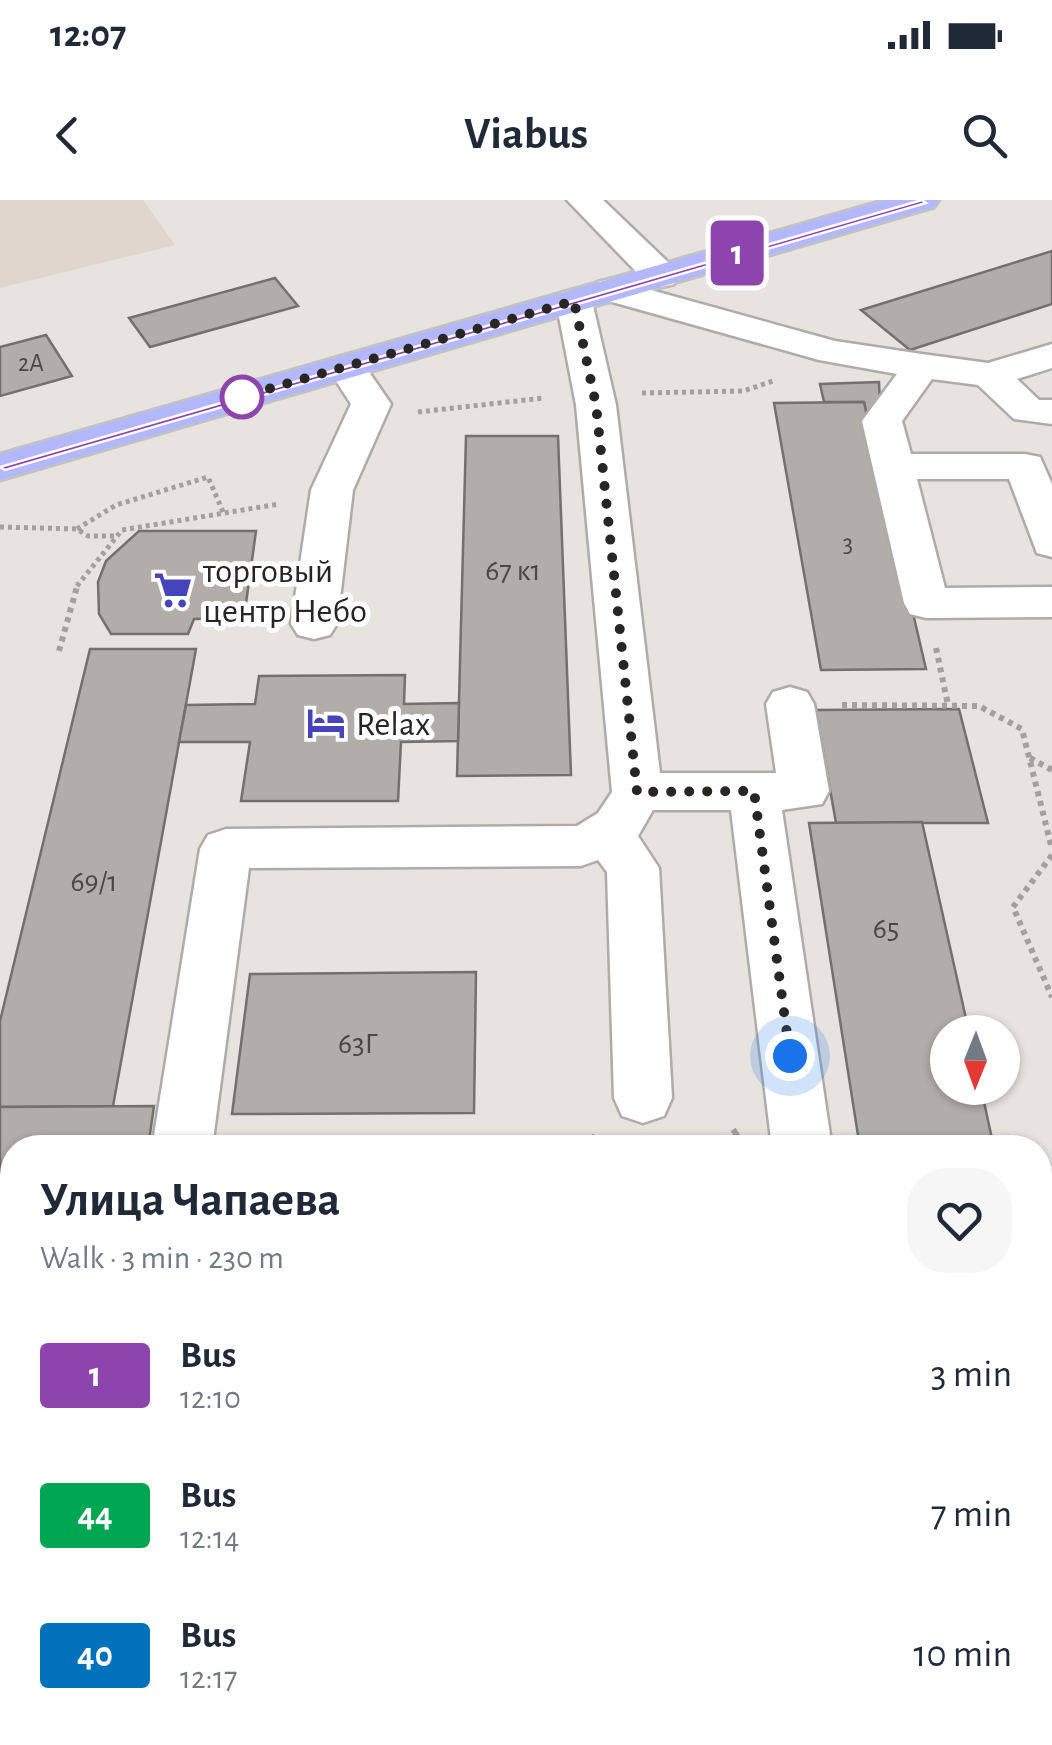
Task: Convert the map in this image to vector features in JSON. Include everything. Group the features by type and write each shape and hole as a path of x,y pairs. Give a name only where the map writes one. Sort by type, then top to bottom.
{"main road":[{"path":"0,467 922,200"}],"street":[{"path":"584,200 661,276"},
{"path":"643,1098 633,868 623,814 596,405 593,295 832,352 990,375 1052,354"},
{"path":"314,624 332,490 371,404 346,366"},
{"path":"922,366 882,421 926,603 1052,602"},
{"path":"990,375 1028,411 1052,412"},
{"path":"893,466 1025,466 1052,543"},
{"path":"184,1135 226,848 581,846 623,814 754,791 804,791 790,704"},
{"path":"754,791 800,1135"}],"path":[{"path":"77,530 116,505 208,477 224,514"},
{"path":"60,652 77,584 122,530 224,514 332,490"},
{"path":"0,527 116,536"},
{"path":"936,650 948,706"},
{"path":"790,704 979,706 1022,730 1052,849 1013,907 1052,997"},
{"path":"1029,757 1052,770"}],"shaded area":[{"path":"0,200 143,200 175,245 0,288"}],"building":[{"path":"1052,251 1052,304 910,350 861,310"},
{"path":"275,278 298,306 150,347 129,318"},
{"path":"46,335 72,376 0,396 0,347"},
{"path":"879,382 880,404 867,416 864,402 824,402 820,384"},
{"path":"864,402 926,669 821,670 774,403"},
{"path":"466,436 558,436 571,775 457,776"},
{"name":"торговый центр Небо","path":"139,531 256,531 244,618 194,619 188,634 111,634 99,614 98,582 106,561"},
{"path":"90,649 196,649 113,1106 0,1107 0,1021"},
{"path":"405,675 404,704 459,703 458,741 401,742 398,801 241,801 250,742 179,742 186,705 255,704 259,676"},
{"path":"959,709 988,823 836,823 816,710"},
{"path":"922,822 965,1015 930,1015 930,1105 985,1105 991,1135 858,1135 809,823"},
{"path":"476,972 474,1113 232,1114 250,974"},
{"path":"154,1106 150,1135 0,1135 0,1107"}],"bus line":[{"name":"1","path":"0,467 922,200"}],"place":[{"name":"торговый центр Небо","path":"173,590"},
{"name":"Relax","path":"326,723"}],"route":[{"path":"242,397 230,400 574,301 596,405 637,792 754,791 790,1056"}]}
